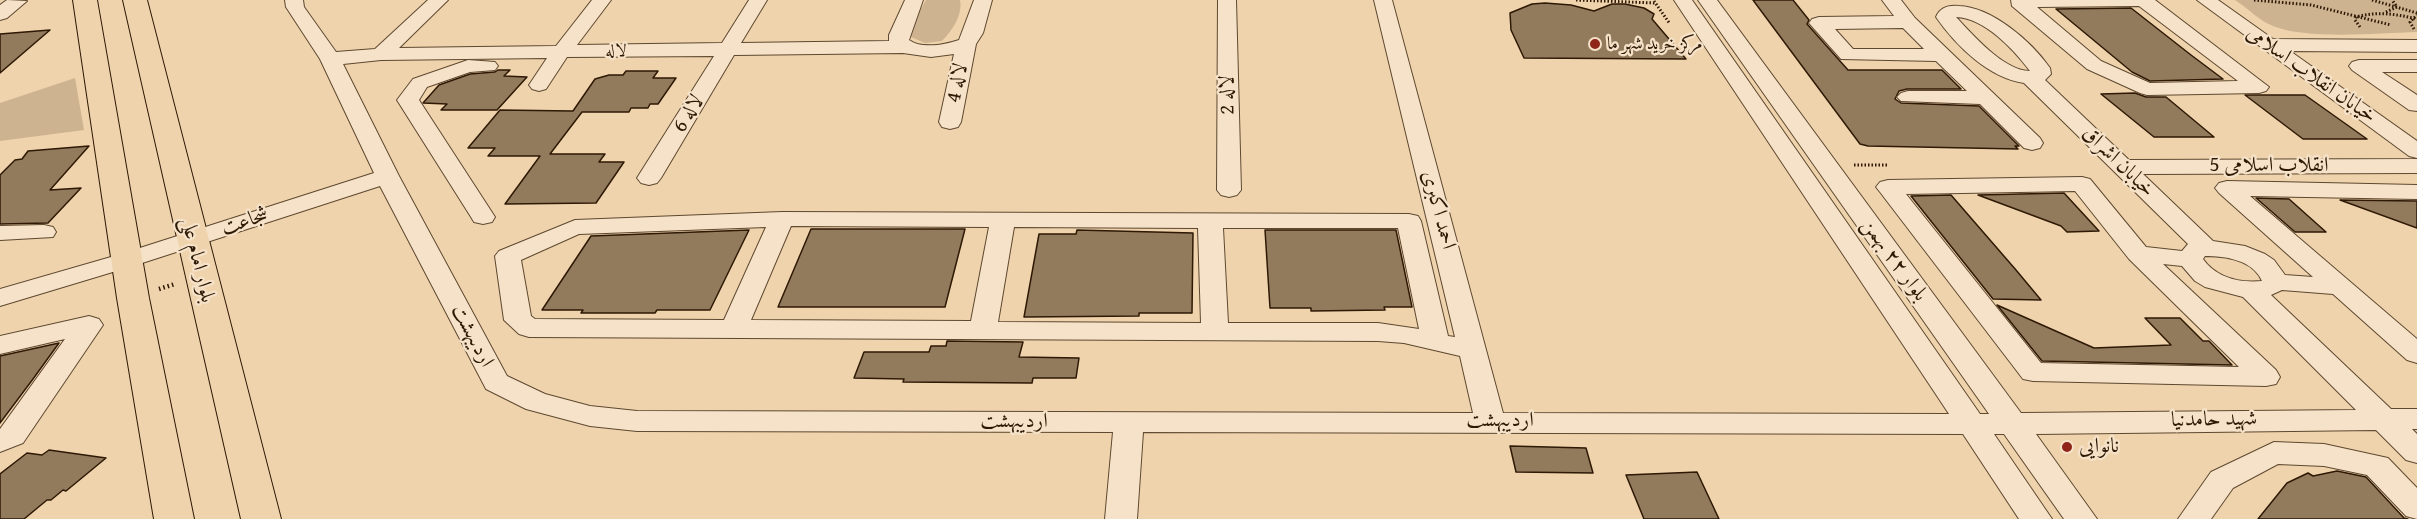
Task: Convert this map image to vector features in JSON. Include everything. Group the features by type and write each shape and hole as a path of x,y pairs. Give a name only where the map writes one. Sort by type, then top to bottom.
{"main road":[{"path":"85,0 133,298 174,519"},
{"name":"بلوار امام علی","path":"135,0 261,519"}],"street":[{"name":"اردیبهشت","path":"294,0 295,7 330,59 387,176 496,382 536,402 590,416 637,421 1490,421 1971,424"},
{"path":"381,54 439,0"},
{"path":"538,85 602,0"},
{"name":"لاله 6","path":"649,178 758,0"},
{"path":"902,46 899,42 899,35 914,0"},
{"name":"لاله 4","path":"950,122 966,44 973,33 983,0"},
{"name":"لاله 2","path":"1227,0 1229,190"},
{"name":"احمد اکبری","path":"1383,0 1490,421"},
{"name":"بلوار ۲۲ بهمن","path":"1683,0 2036,519"},
{"name":"بلوار ۲۲ بهمن","path":"1707,0 2081,519"},
{"path":"1891,0 1912,26 2032,143"},
{"path":"2000,31 2055,32 2094,65 2147,88 2259,87 2143,0 2019,2 2055,32"},
{"name":"خیابان انقلاب اسلامی","path":"2206,0 2417,151"},
{"path":"0,14 18,1"},
{"path":"1941,55 1848,56 1819,23 1912,26 1954,13 1983,17 2042,71 2038,76 2030,77 2011,74 1999,68 1954,13"},
{"path":"2268,45 2385,46 2415,37"},
{"name":"لاله","path":"330,59 381,54 556,59 902,46 916,50 941,51 966,44"},
{"path":"483,217 408,100 420,83 468,66 556,59"},
{"path":"2417,66 2359,66 2417,105"},
{"name":"خیابان اشراق","path":"2030,77 2122,166 2198,253 2200,272 2211,279 2231,286 2341,287"},
{"path":"1908,97 1985,98"},
{"name":"انقلاب اسلامی 5","path":"2122,166 2417,165"},
{"name":"شجاعت","path":"0,298 127,260 387,176"},
{"path":"2082,184 2138,254 2266,377 2033,372 1888,187 2082,184"},
{"path":"2417,192 2227,188 2417,354"},
{"path":"1435,341 1409,221 782,219 575,226 508,256 518,320 529,328 1378,332 1404,334 1474,351"},
{"path":"734,328 782,219"},
{"path":"983,329 1003,220"},
{"path":"1210,220 1215,330"},
{"path":"0,233 44,232"},
{"path":"2138,254 2198,253 2218,248 2245,255 2267,268 2273,275 2263,286 2382,418 2417,452"},
{"path":"0,345 88,326 12,435 0,441"},
{"name":"شهید حامدنیا","path":"1971,424 2417,418"},
{"path":"1121,519 1129,422"},
{"path":"2194,519 2222,480 2274,453 2324,455 2377,466 2417,508"}],"path":[{"path":"1576,0 1584,2 1655,1 1670,24"},
{"path":"2254,0 2311,5 2400,26"},
{"path":"2372,0 2416,16"},
{"path":"2392,0 2396,8"},
{"path":"2356,17 2382,13 2396,8"},
{"path":"2382,13 2416,16"},
{"path":"2415,37 2410,22 2416,16"},
{"path":"2356,17 2358,25 2385,46"},
{"path":"2406,27 2415,37"},
{"path":"2415,37 2417,32"},
{"path":"133,298 201,274"}],"shaded area":[{"path":"926,0 960,0 960,11 956,22 942,41 925,43 911,37 917,16"},
{"path":"2235,0 2417,0 2417,32 2344,35 2304,33 2268,24"},
{"path":"75,78 84,130 0,141 0,103"}],"building":[{"path":"1753,0 1793,0 1809,20 1807,24 1848,70 1942,70 1961,89 1907,89 1899,91 1895,99 1901,103 1979,106 2019,146 2015,146 2018,149 1860,144"},
{"name":"مرکز خرید شهر ما","path":"1532,4 1571,5 1594,11 1612,4 1644,8 1654,14 1652,19 1686,59 1524,58 1511,30 1510,13"},
{"path":"2131,8 2223,79 2150,81 2132,72 2056,9"},
{"path":"50,30 0,73 0,34"},
{"path":"510,70 504,76 527,77 497,110 441,110 447,104 423,103 439,85 470,74"},
{"path":"626,71 658,71 653,78 676,78 658,104 650,104 648,108 631,108 629,112 582,112 550,154 605,154 599,162 624,162 596,203 505,204 540,156 488,156 495,148 468,148 500,110 573,111 595,79 609,75 623,75"},
{"path":"2135,93 2146,97 2166,97 2214,137 2154,137 2101,94"},
{"path":"2245,95 2305,95 2367,139 2303,139"},
{"path":"89,146 50,190 81,188 48,223 0,224 0,175 15,160 22,159 28,151"},
{"path":"2064,193 2099,231 2067,232 2061,226 1978,195"},
{"path":"1951,195 2041,300 1993,299 1911,196"},
{"path":"2256,198 2289,199 2326,232 2295,232"},
{"path":"2340,200 2417,201 2417,228"},
{"path":"811,229 965,229 945,307 778,307"},
{"path":"749,230 710,310 581,313 583,310 542,310 591,236"},
{"path":"1077,230 1193,233 1192,313 1024,317 1039,234 1076,234"},
{"path":"1265,230 1396,230 1412,307 1384,307 1385,310 1311,311 1311,308 1270,308"},
{"path":"1997,305 2094,348 2171,345 2145,318 2180,318 2203,341 2209,341 2232,365 2042,361"},
{"path":"947,341 1023,342 1019,357 1079,358 1076,378 1033,378 1032,383 903,382 904,379 854,378 864,352 929,352 931,346 946,346"},
{"path":"59,343 33,379 0,423 0,356"},
{"path":"1510,446 1586,448 1593,473 1516,472"},
{"path":"49,450 106,458 66,491 63,490 51,500 47,500 24,519 0,519 0,474 27,453 42,455"},
{"path":"2337,471 2366,477 2404,518 2408,519 2258,519 2287,483 2308,473 2313,476"},
{"path":"1697,472 1719,519 1644,519 1626,475"}],"place":[{"name":"مرکز خرید شهر ما","path":"1595,44"},
{"name":"نانوایی","path":"2067,447"}]}
